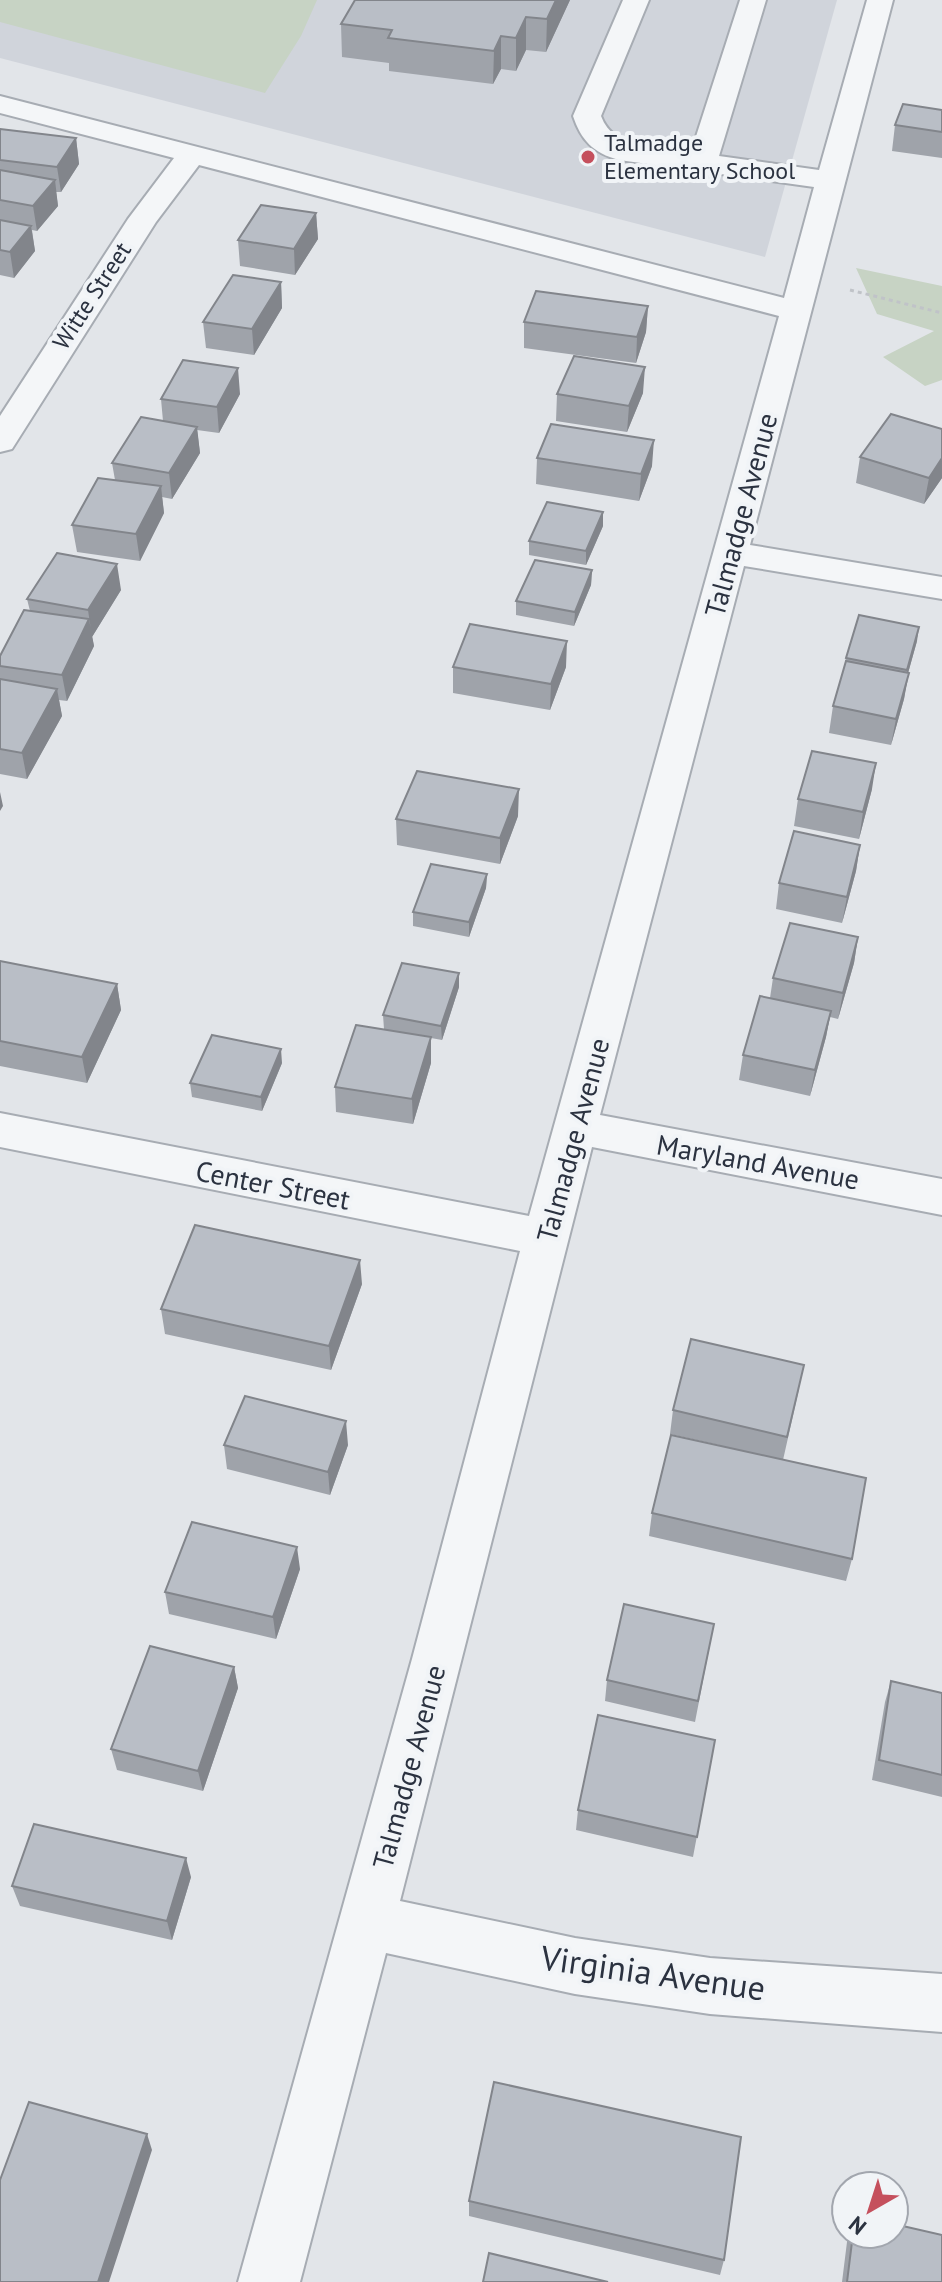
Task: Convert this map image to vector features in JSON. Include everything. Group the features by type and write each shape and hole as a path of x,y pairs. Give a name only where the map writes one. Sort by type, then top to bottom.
{"street":[{"path":"636,0 587,116 594,136 619,151 831,181"},
{"path":"702,163 753,0"},
{"name":"Talmadge Avenue","path":"269,2282 575,1127 880,0"},
{"path":"0,104 796,311"},
{"name":"Witte Street","path":"0,442 143,219 191,155"},
{"path":"732,553 942,588"},
{"name":"Maryland Avenue","path":"575,1127 942,1197"},
{"name":"Center Street","path":"0,1130 547,1238"},
{"name":"Virginia Avenue","path":"367,1921 575,1966 710,1986 942,2003"}],"path":[{"path":"848,290 942,313"}],"shaded area":[{"name":"Talmadge Elementary School","path":"0,0 837,0 765,257 0,58"}],"green space":[{"path":"0,0 317,0 301,36 265,93 0,22"},
{"path":"856,268 942,286 942,380 925,386 883,357 934,331 877,314"}],"building":[{"path":"355,0 556,0 547,19 526,17 516,38 501,36 494,51 388,38 392,30 341,24"},
{"path":"903,104 942,110 942,132 895,125"},
{"path":"0,129 76,138 57,167 0,160"},
{"path":"0,170 55,180 33,206 0,200"},
{"path":"261,205 316,213 294,249 238,240"},
{"path":"0,220 31,226 10,252 0,250"},
{"path":"233,275 281,282 252,329 203,322"},
{"path":"536,291 648,306 637,337 524,322"},
{"path":"574,356 645,367 629,406 557,394"},
{"path":"183,360 238,368 217,407 161,399"},
{"path":"891,414 942,429 942,458 929,478 860,457"},
{"path":"141,417 197,427 169,473 112,463"},
{"path":"551,424 654,440 641,474 537,458"},
{"path":"98,478 161,486 136,534 72,525"},
{"path":"547,502 603,512 586,551 529,541"},
{"path":"57,553 117,564 88,610 27,599"},
{"path":"535,560 592,570 575,612 516,601"},
{"path":"24,610 89,619 62,675 0,666 0,656"},
{"path":"859,615 919,627 907,670 846,658"},
{"path":"470,624 567,641 551,684 453,667"},
{"path":"846,661 909,673 896,719 833,706"},
{"path":"0,679 57,689 22,753 0,749"},
{"path":"812,751 876,763 863,812 798,799"},
{"path":"417,771 519,789 500,838 396,819"},
{"path":"794,831 860,845 847,897 779,883"},
{"path":"431,864 487,874 469,922 413,912"},
{"path":"790,923 858,937 843,993 773,978"},
{"path":"0,961 117,984 82,1057 0,1041"},
{"path":"402,963 459,973 441,1026 383,1015"},
{"path":"760,996 831,1011 815,1070 743,1055"},
{"path":"356,1025 431,1037 412,1099 335,1087"},
{"path":"212,1035 281,1049 261,1097 190,1083"},
{"path":"195,1225 360,1260 329,1346 161,1309"},
{"path":"691,1339 804,1365 787,1437 673,1410"},
{"path":"245,1396 346,1421 328,1472 224,1445"},
{"path":"671,1435 866,1478 852,1559 652,1513"},
{"path":"192,1522 297,1547 273,1617 165,1592"},
{"path":"624,1604 714,1624 698,1701 607,1680"},
{"path":"150,1646 234,1667 198,1771 111,1749"},
{"path":"891,1681 942,1693 942,1775 879,1760"},
{"path":"598,1715 715,1740 697,1837 578,1810"},
{"path":"34,1824 186,1858 167,1921 12,1886"},
{"path":"494,2082 741,2137 724,2260 469,2201"},
{"path":"29,2102 147,2134 98,2282 0,2282 0,2180"},
{"path":"910,2228 942,2235 942,2282 847,2282 851,2250 910,2250"},
{"path":"489,2253 608,2282 483,2282"}],"place":[{"name":"Talmadge Elementary School","path":"588,157"}]}
